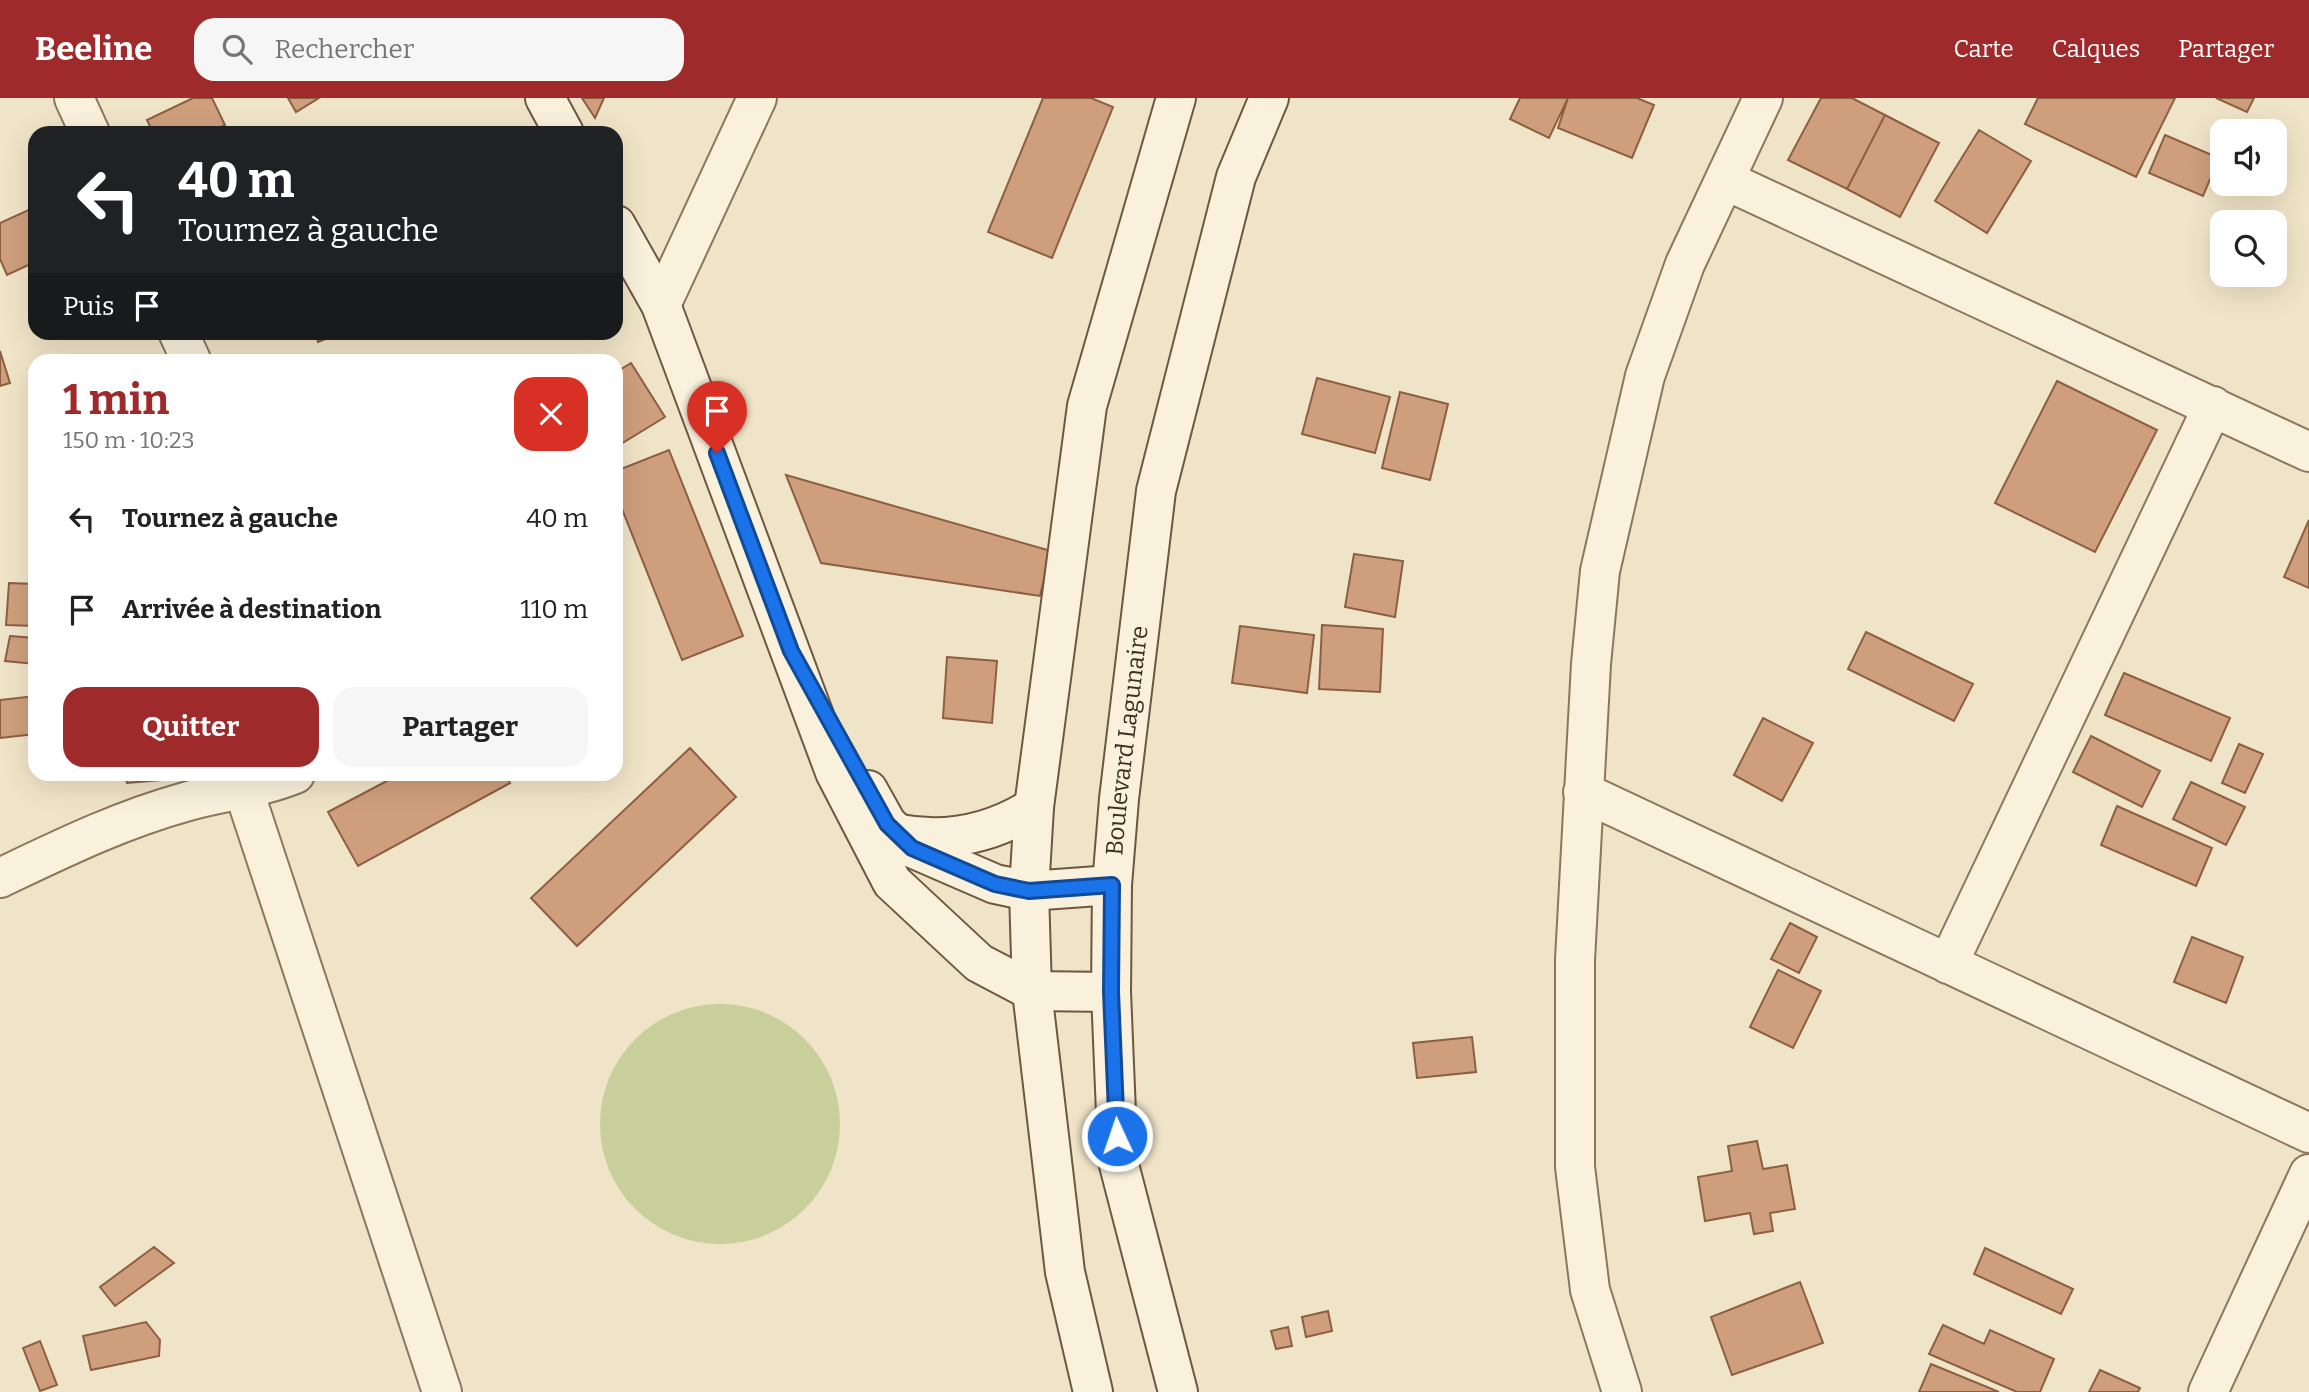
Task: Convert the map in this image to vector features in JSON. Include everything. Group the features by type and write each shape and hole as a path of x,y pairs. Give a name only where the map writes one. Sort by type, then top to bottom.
{"street":[{"path":"74,98 87,126"},
{"path":"545,98 560,126"},
{"path":"661,305 757,98"},
{"path":"1093,1392 1065,1272 1032,991 1029,891 1034,807 1087,406 1176,98"},
{"name":"Boulevard Lagunaire","path":"1178,1392 1118,1160 1111,992 1112,885 1119,799 1156,491 1236,177 1269,98"},
{"path":"1622,1392 1590,1290 1575,1167 1575,960 1591,664 1601,570 1645,376 1685,264 1763,98"},
{"path":"1725,180 2309,452"},
{"path":"623,237 661,305 835,772 892,883 979,963 1032,991 1111,992"},
{"path":"1948,964 2214,407"},
{"path":"791,651 887,824 912,848 995,884 1029,891 1112,885"},
{"path":"0,878 104,828 188,801 244,791 274,781"},
{"path":"244,791 442,1392"},
{"path":"1583,792 2309,1133"},
{"path":"898,834 926,839 979,833 1013,820 1034,807"},
{"path":"2208,1392 2309,1174"}],"green space":[{"path":"720,1004 743,1006 766,1013 787,1024 805,1039 820,1057 831,1078 838,1101 838,1147 831,1170 820,1191 805,1209 787,1224 766,1235 743,1242 720,1244 697,1242 674,1235 653,1224 635,1209 620,1191 609,1170 602,1147 600,1124 602,1101 609,1078 620,1057 635,1039 653,1024 674,1013 697,1006"}],"building":[{"path":"193,98 212,98 225,125 150,126 147,120"},
{"path":"288,98 319,98 296,112"},
{"path":"582,98 604,98 595,118"},
{"path":"1043,98 1091,98 1113,107 1052,258 988,232"},
{"path":"1520,98 1568,98 1549,138 1510,119"},
{"path":"1568,98 1637,98 1654,105 1632,158 1558,128"},
{"path":"1821,98 1852,98 1885,115 1847,189 1788,160"},
{"path":"2038,98 2175,98 2136,177 2025,124"},
{"path":"2216,98 2254,98 2247,112"},
{"path":"1885,115 1939,143 1900,217 1847,189"},
{"path":"1979,130 2031,161 1987,233 1935,201"},
{"path":"2165,135 2210,154 2210,179 2203,196 2149,173"},
{"path":"28,210 28,265 7,275 0,259 0,223"},
{"path":"0,351 10,383 0,386"},
{"path":"631,363 665,417 623,443 623,368"},
{"path":"1317,378 1390,397 1375,453 1302,434"},
{"path":"2057,381 2157,430 2095,552 1995,503"},
{"path":"1400,392 1448,404 1430,480 1382,468"},
{"path":"669,450 743,636 682,660 623,512 623,468"},
{"path":"786,475 1051,551 1040,596 821,563"},
{"path":"2309,520 2309,588 2284,577"},
{"path":"1354,554 1403,561 1395,617 1345,607"},
{"path":"9,583 28,584 28,626 6,625"},
{"path":"1322,625 1383,629 1380,692 1319,689"},
{"path":"1240,626 1314,635 1307,693 1232,683"},
{"path":"1866,632 1973,684 1954,721 1848,669"},
{"path":"10,636 28,637 28,663 5,661"},
{"path":"947,657 997,661 992,723 943,718"},
{"path":"2124,673 2230,718 2211,761 2105,715"},
{"path":"28,697 28,735 0,738 0,700"},
{"path":"1763,718 1813,743 1782,801 1734,775"},
{"path":"2091,736 2160,771 2142,807 2073,772"},
{"path":"2239,744 2263,754 2245,793 2222,783"},
{"path":"690,748 736,797 577,946 531,898"},
{"path":"387,781 510,783 358,866 328,812"},
{"path":"2191,782 2245,807 2226,845 2173,819"},
{"path":"2117,806 2212,848 2196,886 2101,845"},
{"path":"1790,923 1817,937 1799,973 1771,959"},
{"path":"2192,937 2243,957 2226,1003 2174,982"},
{"path":"1778,970 1821,991 1793,1048 1750,1027"},
{"path":"1472,1037 1476,1072 1417,1078 1413,1043"},
{"path":"1757,1141 1763,1169 1787,1165 1795,1209 1770,1213 1773,1231 1754,1234 1750,1213 1705,1221 1698,1177 1732,1171 1728,1146"},
{"path":"154,1247 174,1263 115,1306 100,1287"},
{"path":"1985,1248 2073,1289 2061,1314 1974,1274"},
{"path":"1800,1282 1823,1343 1732,1375 1711,1317"},
{"path":"1328,1311 1332,1331 1306,1337 1302,1317"},
{"path":"146,1322 160,1340 159,1356 91,1370 83,1336"},
{"path":"1943,1325 1984,1344 1990,1330 2054,1359 2040,1392 2017,1392 1929,1354"},
{"path":"1288,1327 1292,1346 1276,1349 1271,1331"},
{"path":"40,1341 57,1385 40,1391 23,1348"},
{"path":"1931,1364 1999,1392 1919,1392"},
{"path":"2100,1370 2140,1388 2138,1392 2089,1392"}],"route":[{"path":"717,453 791,651 887,824 912,848 995,884 1029,891 1112,885 1111,992 1117,1136"}]}
